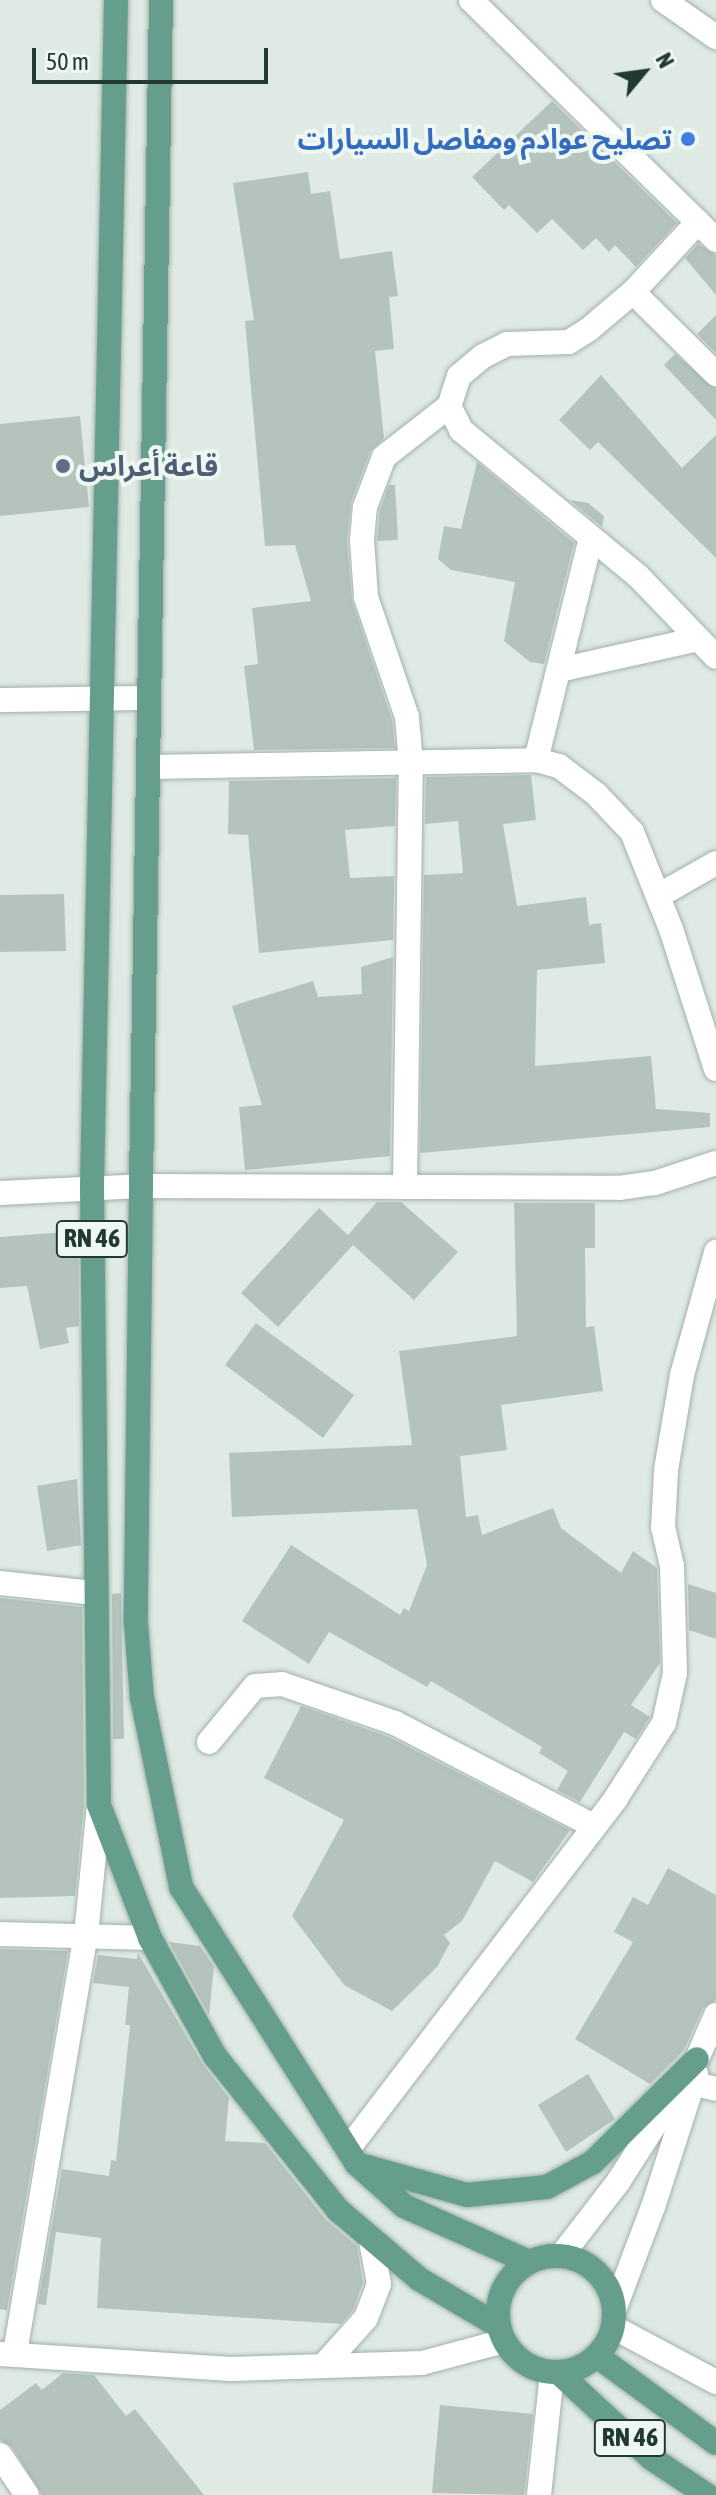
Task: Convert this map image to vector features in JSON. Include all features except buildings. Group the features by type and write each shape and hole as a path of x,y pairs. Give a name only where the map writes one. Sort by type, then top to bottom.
{"main road":[{"name":"RN 46","path":"116,0 105,700 92,1188 94,1593 99,1805 150,1938 215,2056 338,2210 419,2279 501,2334"},
{"name":"RN 46","path":"161,0 136,1624 160,1804 181,1887 352,2156 404,2206 529,2262"},
{"path":"352,2156 467,2195 547,2187 593,2162 703,2077"},
{"path":"561,2256 591,2268 610,2294 613,2318 597,2356 556,2373 524,2364 501,2334 503,2289 529,2262 561,2256"},
{"name":"RN 46","path":"597,2356 716,2443"},
{"name":"RN 46","path":"556,2373 651,2458 707,2495"}],"street":[{"path":"471,0 716,240"},
{"path":"663,0 716,37"},
{"path":"405,1184 411,764 407,717 366,597 361,568 365,507 384,457 449,406 459,376 483,356 507,344 569,342 633,292 698,222"},
{"path":"633,292 716,374"},
{"path":"449,406 461,430 590,541 638,576 716,657"},
{"path":"536,760 590,541"},
{"path":"559,670 699,639"},
{"path":"0,700 149,698"},
{"path":"150,767 536,760 559,766 596,794 632,832 712,1045 716,1069"},
{"path":"658,896 716,863"},
{"path":"0,1193 141,1186 405,1184 619,1188 655,1183 716,1163"},
{"path":"352,2156 594,1826 664,1723 675,1673 672,1566 663,1528 666,1470 682,1375 716,1252"},
{"path":"0,1583 94,1593"},
{"path":"209,1742 255,1686 282,1684 395,1723 594,1826"},
{"path":"99,1805 86,1935 8,2354 231,2369 422,2363 501,2334"},
{"path":"0,1934 150,1938"},
{"path":"716,2015 703,2077 613,2318 716,2382"},
{"path":"561,2256 703,2077"},
{"path":"323,2366 371,2307 379,2284 371,2241"},
{"path":"539,2495 556,2373"},
{"path":"0,2455 27,2495"}],"place":[{"name":"تصليح عوادم ومفاصل السيارات","path":"688,139"},
{"name":"قاعة أعراس","path":"63,466"}]}
